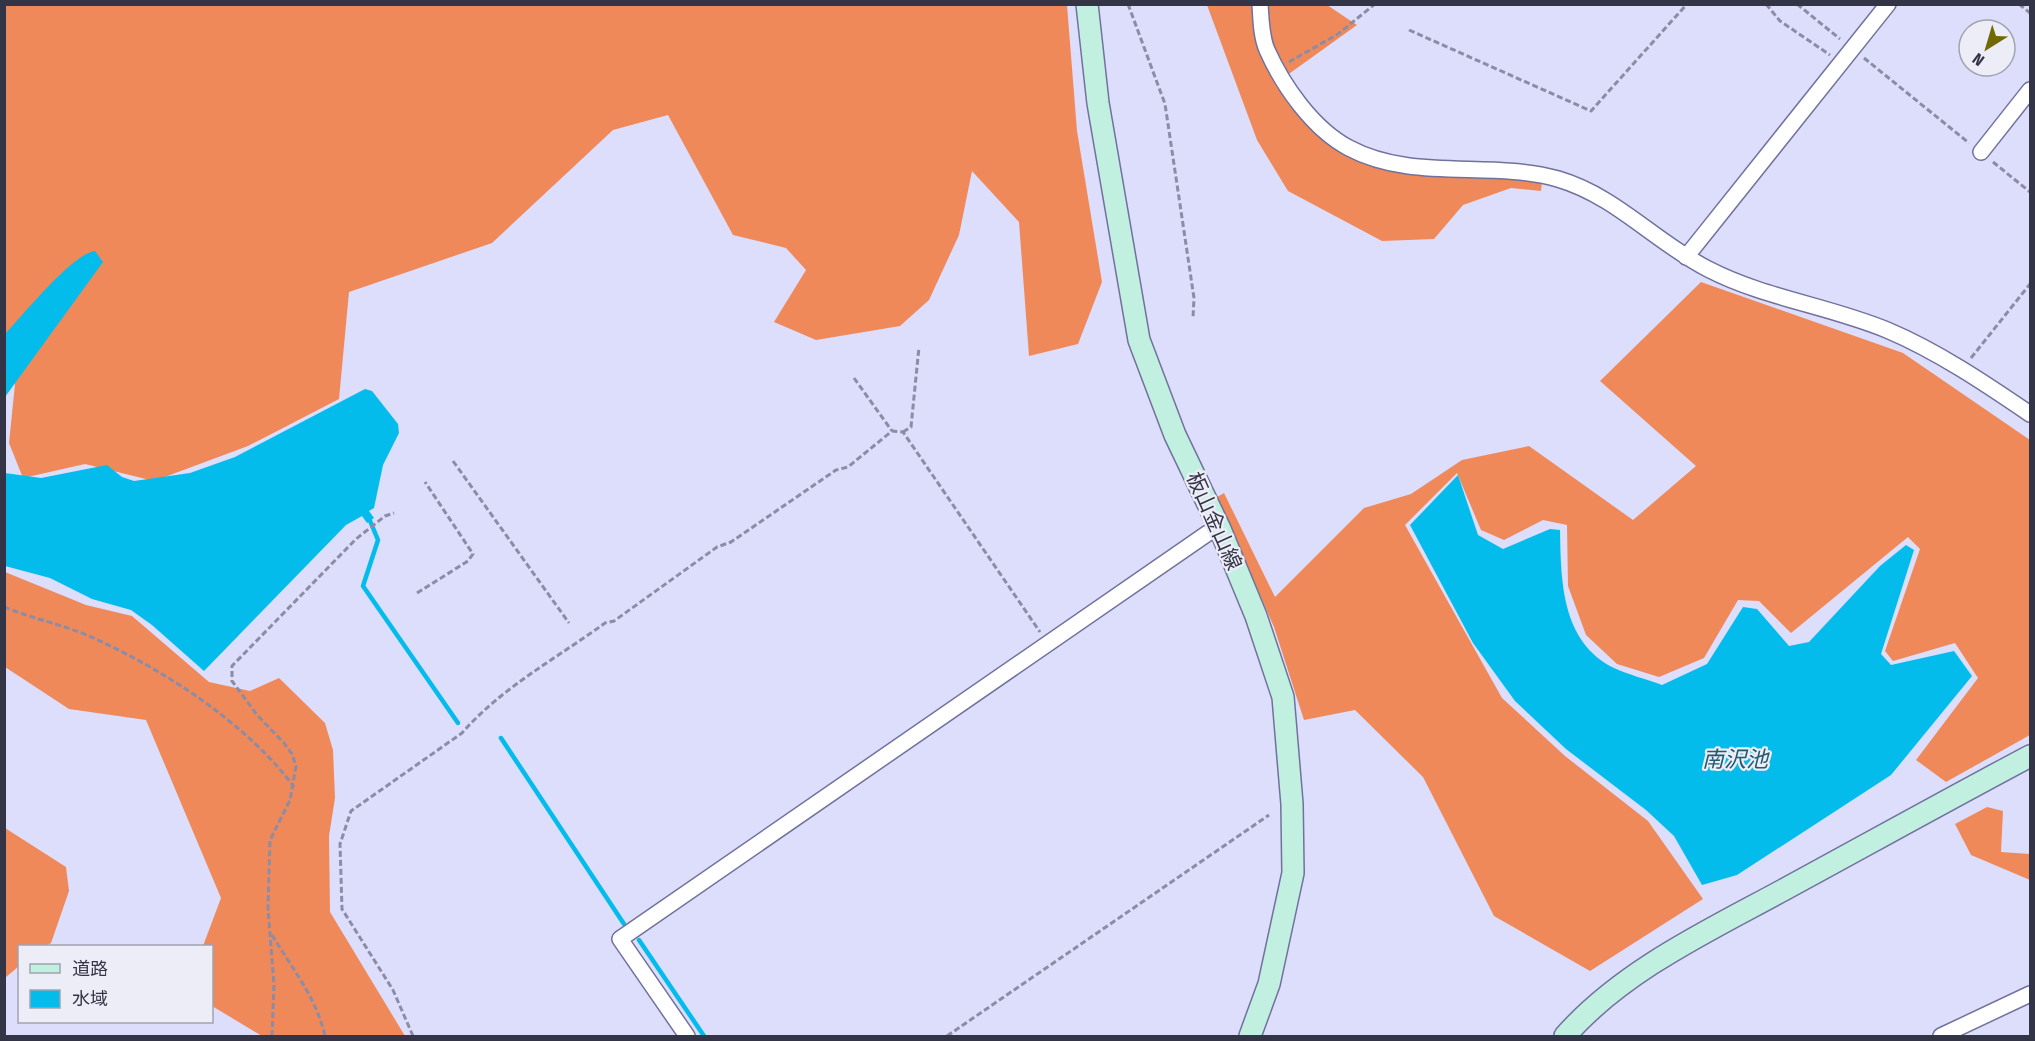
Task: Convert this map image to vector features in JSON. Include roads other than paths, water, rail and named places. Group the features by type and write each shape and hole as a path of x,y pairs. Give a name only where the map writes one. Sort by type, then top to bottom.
{"main road":[{"name":"板山金山線","path":"1087,4 1098,103 1139,340 1174,435 1220,529 1256,616 1283,697 1292,804 1293,873 1269,984 1250,1036"},
{"path":"1565,1036 1618,989 1677,949 2031,756"}],"street":[{"path":"1260,4 1266,49 1277,69 1314,120 1348,147 1388,163 1516,170 1561,180 1606,199 1686,257 1730,280 1830,310 1888,331 1961,371 2031,414"},
{"path":"1686,257 1888,4"},
{"path":"1981,152 2031,90"},
{"path":"687,1036 620,939 1208,533 1220,529"},
{"path":"1941,1036 2031,994"}],"water":[{"path":"95,251 103,262 5,397 5,334 61,274 85,255"},
{"path":"365,389 372,391 398,424 399,433 383,465 374,508 369,511 374,518 367,523 362,516 346,525 204,671 152,625 131,610 92,599 50,578 5,566 5,473 41,478 107,465 122,477 134,481 190,473 235,457"},
{"name":"南沢池","path":"1458,475 1478,535 1503,549 1550,529 1560,530 1561,569 1568,608 1574,626 1583,642 1597,657 1614,668 1662,685 1707,664 1743,607 1757,609 1789,646 1809,642 1880,566 1906,545 1914,550 1881,654 1891,665 1954,651 1972,676 1891,775 1737,875 1702,885 1674,836 1646,810 1566,749 1515,701 1473,643 1410,525"}],"waterway":[{"path":"368,516 378,540 363,586 458,723"},
{"path":"501,738 624,924"},
{"path":"639,940 704,1036"}]}
